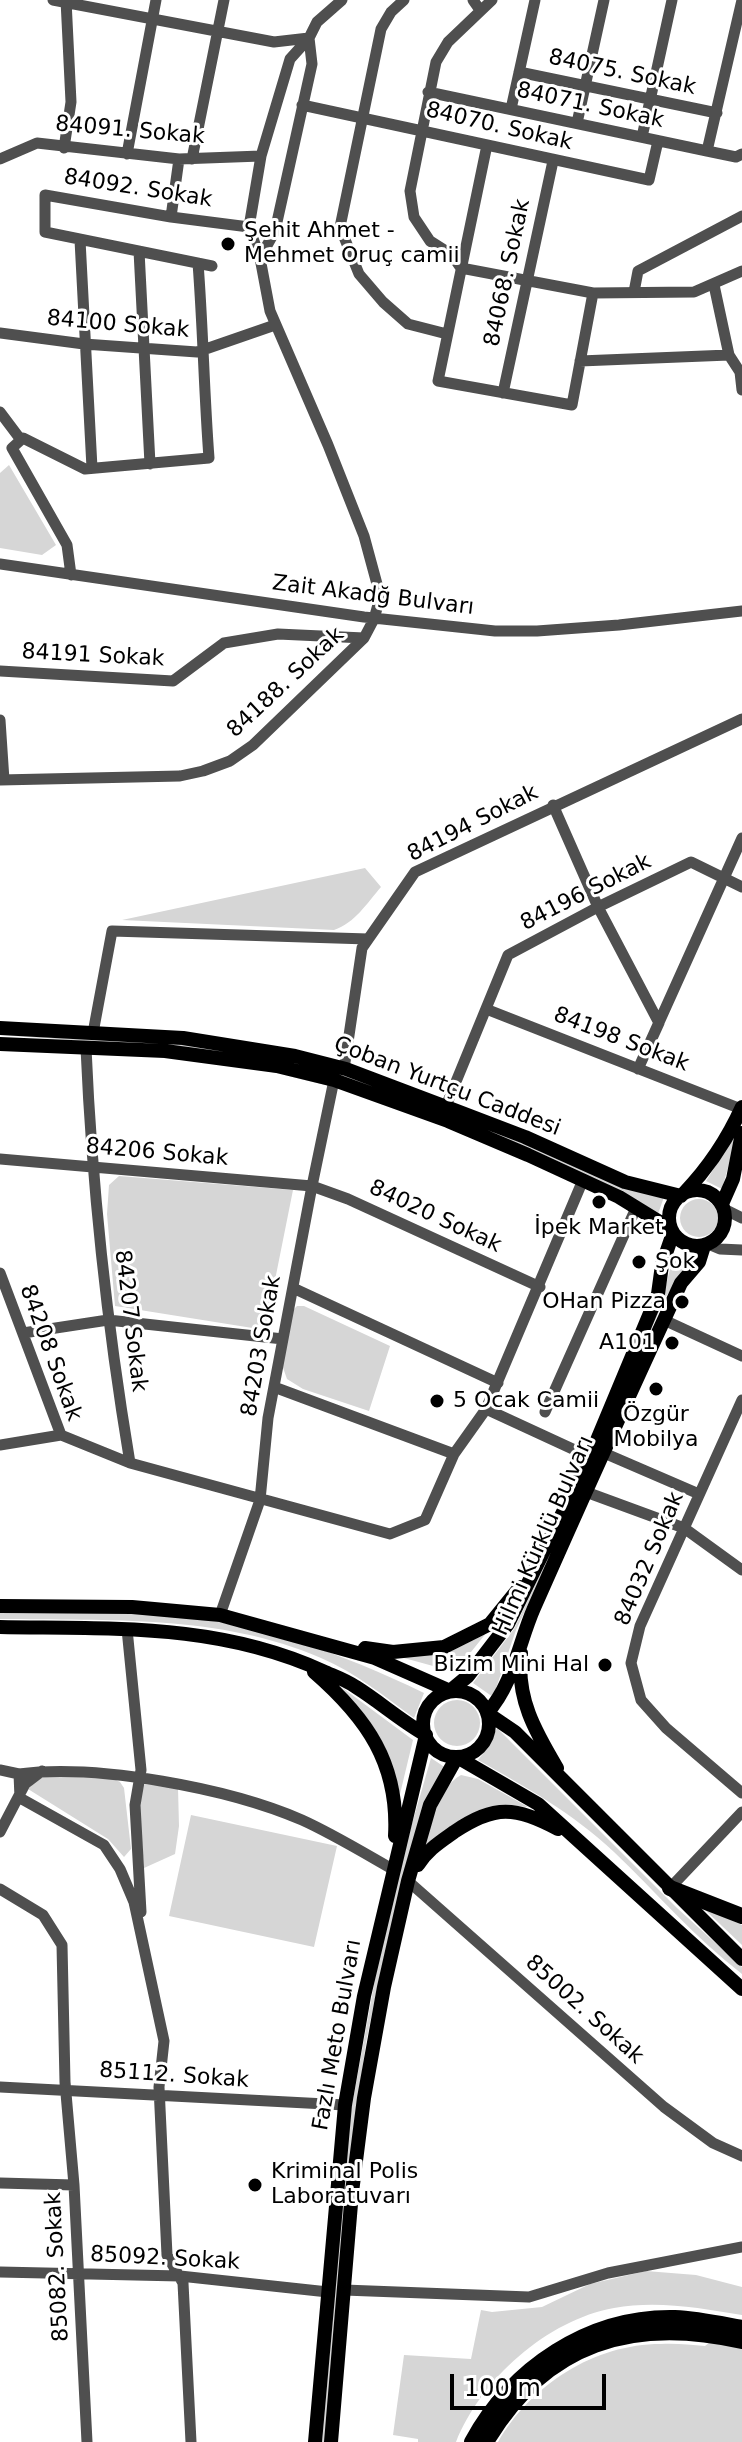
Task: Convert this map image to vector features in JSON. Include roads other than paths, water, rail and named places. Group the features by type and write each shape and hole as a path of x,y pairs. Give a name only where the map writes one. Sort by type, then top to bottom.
{"highway":[{"path":"670,1888 742,1916"},
{"path":"472,2442 506,2392 532,2367 589,2334 631,2322 674,2318 742,2328"},
{"path":"486,2442 513,2402 539,2376 595,2345 638,2332 685,2331 742,2341"}],"main road":[{"name":"Çoban Yurtçu Caddesi","path":"0,1028 183,1038 250,1048 446,1106 625,1182 682,1194"},
{"name":"Çoban Yurtçu Caddesi","path":"0,1044 165,1051 339,1074 583,1180 619,1197 672,1231"},
{"path":"742,1108 713,1161 671,1207 672,1231 687,1245 706,1245 719,1237 724,1229 723,1207 733,1179 742,1133"},
{"path":"682,1194 704,1190 713,1194 723,1207"},
{"name":"Hilmi Kürklü Bulvarı","path":"487,1713 501,1697 524,1633 586,1492 658,1294 672,1231"},
{"name":"Hilmi Kürklü Bulvarı","path":"450,1691 468,1676 508,1624 597,1455 681,1283 699,1262 706,1245"},
{"path":"309,1639 393,1652 444,1647 490,1624 535,1568"},
{"path":"0,1606 132,1607 220,1615 375,1658 450,1691 471,1694 487,1713 515,1732 742,1959"},
{"path":"0,1627 127,1629 214,1636 302,1662 355,1686 426,1735"},
{"path":"524,1633 520,1665 523,1699 532,1724 566,1783"},
{"path":"302,1662 347,1703 367,1727 383,1755 396,1814 394,1870"},
{"path":"450,1691 432,1701 423,1721 426,1735 436,1750 457,1757 538,1804 742,1989"},
{"path":"457,1757 468,1754 485,1740 487,1713"},
{"name":"Fazlı Meto Bulvarı","path":"315,2442 345,2105 364,1996 426,1735"},
{"name":"Fazlı Meto Bulvarı","path":"331,2442 364,2098 384,1987 408,1881 430,1805 457,1757"},
{"path":"408,1881 426,1852 476,1817 497,1812 528,1813 580,1840"}],"street":[{"path":"53,0 274,42 309,38"},
{"path":"127,154 156,0"},
{"path":"171,217 224,0"},
{"path":"249,227 261,156 290,59 309,38 317,22 342,0"},
{"path":"404,0 391,12 381,29 340,227 359,274 383,302 408,324 447,334"},
{"path":"492,0 477,5 448,42 436,62 428,92 410,191 414,217 430,241 452,255 461,268 593,293 694,292 742,271"},
{"path":"511,109 535,0"},
{"path":"577,123 604,0"},
{"path":"642,137 672,0"},
{"path":"707,151 742,0"},
{"path":"64,148 71,102 66,1"},
{"path":"260,258 275,231 312,64 309,38"},
{"name":"84075. Sokak","path":"519,72 717,113"},
{"name":"84071. Sokak","path":"428,92 736,157 742,154"},
{"name":"84070. Sokak","path":"302,105 649,180 658,141"},
{"name":"84091. Sokak","path":"0,159 37,143 186,159 261,156"},
{"path":"487,145 438,381 572,405 593,293"},
{"name":"84068. Sokak","path":"503,393 553,161"},
{"name":"84092. Sokak","path":"80,240 45,232 45,195 249,227"},
{"path":"634,292 638,271 742,216"},
{"name":"84188. Sokak","path":"2,780 180,776 230,761 253,745 364,638 374,619 379,601 377,584 364,536 275,325 260,258 249,227"},
{"path":"92,468 80,240 212,266"},
{"path":"139,251 150,464"},
{"path":"71,575 67,545 12,448 23,438 85,469 209,458 198,263"},
{"path":"714,285 729,355 740,372 742,390"},
{"name":"84100 Sokak","path":"0,333 143,350 202,352 275,325"},
{"path":"580,361 729,355"},
{"path":"0,412 21,440"},
{"name":"Zait Akadğ Bulvarı","path":"0,564 374,619 495,631 619,625 742,611"},
{"name":"84191 Sokak","path":"0,671 173,681 224,643 278,634 364,638"},
{"name":"84194 Sokak","path":"339,1074 362,948 415,872 742,719"},
{"path":"0,720 2,780"},
{"path":"553,805 598,907 659,1023 638,1069"},
{"path":"638,1069 742,838"},
{"name":"84196 Sokak","path":"446,1106 508,955 691,862 742,887"},
{"path":"93,1033 112,931 368,939"},
{"name":"84198 Sokak","path":"486,1009 742,1108"},
{"name":"84207 Sokak","path":"86,1048 92,1167 108,1320 130,1463"},
{"name":"84203 Sokak","path":"220,1615 260,1500 274,1387 312,1186 339,1074"},
{"name":"84206 Sokak","path":"0,1159 312,1186"},
{"path":"61,1435 130,1463 390,1534 425,1520 454,1454 486,1409 583,1180"},
{"name":"84020 Sokak","path":"312,1186 348,1199 540,1287"},
{"path":"723,1207 742,1218"},
{"path":"545,1412 636,1208"},
{"path":"706,1245 742,1250"},
{"name":"84208 Sokak","path":"0,1273 61,1435 0,1445"},
{"path":"293,1288 498,1383"},
{"path":"23,1333 108,1320 283,1339"},
{"path":"664,1320 742,1356"},
{"path":"274,1387 454,1454"},
{"name":"84032 Sokak","path":"742,1400 640,1626 631,1663 641,1700 666,1728 742,1793"},
{"path":"486,1409 699,1494"},
{"path":"586,1492 684,1528 742,1570"},
{"path":"127,1629 141,1770 135,1805 136,1858 144,1944"},
{"path":"0,1770 19,1774 43,1771 138,1778 254,1803 303,1821 394,1870"},
{"path":"0,1832 25,1784 43,1771"},
{"path":"19,1774 20,1798"},
{"path":"20,1798 104,1845 120,1869 129,1891 144,1944 164,2041 160,2094 167,2255 183,2283 191,2442"},
{"path":"670,1888 742,1812"},
{"name":"85002. Sokak","path":"408,1881 664,2107 713,2143 742,2156"},
{"name":"85082. Sokak","path":"0,1889 43,1915 62,1945 66,2090 87,2442"},
{"name":"85112. Sokak","path":"0,2087 345,2105"},
{"path":"0,2183 74,2185"},
{"path":"344,2290 529,2297 608,2273 742,2247"},
{"name":"85092. Sokak","path":"0,2272 180,2276 328,2292"}],"place":[{"name":"Şehit Ahmet - Mehmet Oruç camii","path":"228,244"},
{"name":"İpek Market","path":"599,1202"},
{"name":"Şok","path":"639,1262"},
{"name":"OHan Pizza","path":"682,1302"},
{"name":"A101","path":"672,1343"},
{"name":"Özgür Mobilya","path":"656,1389"},
{"name":"5 Ocak Camii","path":"437,1401"},
{"name":"Bizim Mini Hal","path":"605,1665"},
{"name":"Kriminal Polis Laboratuvarı","path":"255,2185"}]}
